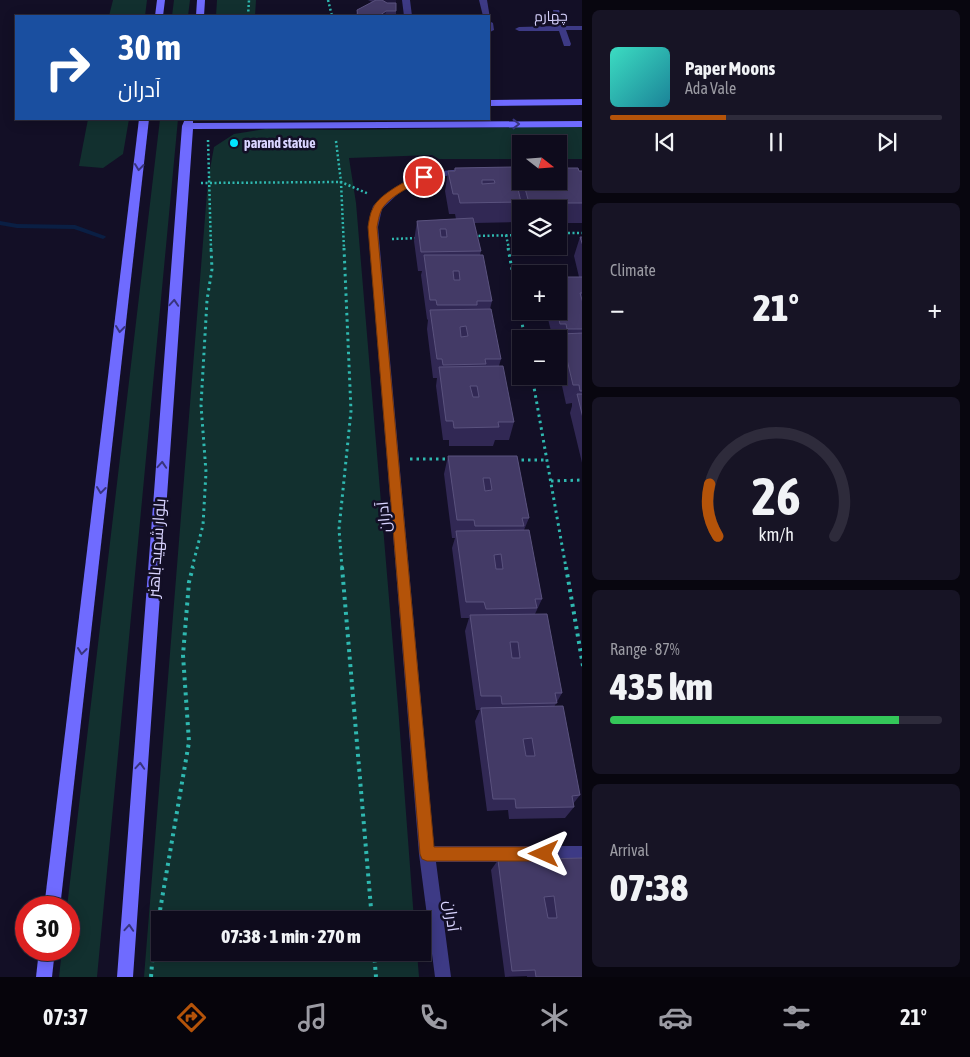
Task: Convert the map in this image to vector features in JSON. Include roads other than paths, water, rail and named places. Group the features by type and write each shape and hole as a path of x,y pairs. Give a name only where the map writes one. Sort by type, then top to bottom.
{"main road":[{"path":"159,15 161,0"},
{"path":"200,15 201,0"},
{"path":"491,103 582,102"},
{"path":"53,896 144,120"},
{"path":"188,123 208,123 222,126 582,124"},
{"name":"بلوار شهید باهنر","path":"125,977 188,123"},
{"path":"44,977 46,961"}],"street":[{"path":"406,0 408,15"},
{"path":"483,0 487,15"},
{"name":"آدران","path":"443,977 427,854 373,227 377,208 397,190 414,180 435,174 512,171"},
{"path":"427,854 582,854"}],"lane":[{"path":"556,12 567,44"},
{"name":"چهارم","path":"519,29 582,28"}],"waterway":[{"path":"0,223 17,226 75,227 103,237"}],"place":[{"name":"parand statue","path":"234,143"}]}
